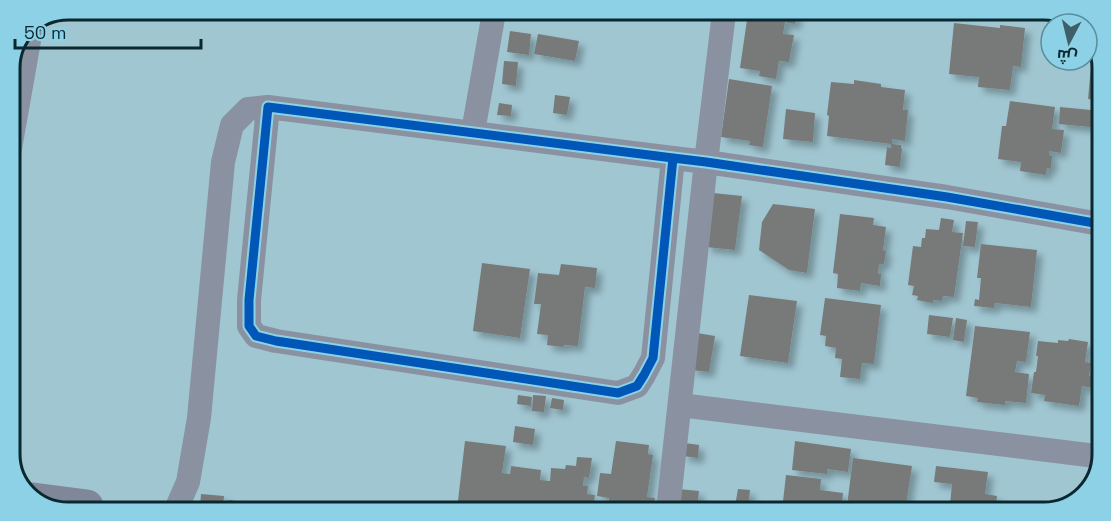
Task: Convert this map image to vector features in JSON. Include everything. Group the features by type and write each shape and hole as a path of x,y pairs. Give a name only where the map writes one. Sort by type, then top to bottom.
{"street":[{"path":"473,132 493,20"},
{"path":"669,502 723,20"},
{"path":"20,92 29,40"},
{"path":"268,107 249,300 249,326 256,336 276,341 618,393 637,387 653,358 673,158"},
{"path":"179,502 188,482 199,418 223,162 232,124 248,109 268,107 706,162 947,197 1091,222"},
{"path":"680,405 1092,455"}],"building":[{"path":"747,20 796,20 795,24 785,22 783,34 794,35 789,62 779,61 776,79 759,76 760,71 740,68"},
{"path":"954,23 1025,28 1021,67 1013,66 1010,90 978,87 979,77 949,74"},
{"path":"510,31 531,34 529,55 507,52"},
{"path":"538,34 579,41 575,61 534,54"},
{"path":"504,61 518,62 516,86 502,84"},
{"path":"1090,72 1091,72 1091,99 1088,99"},
{"path":"729,79 772,86 763,147 749,145 750,141 721,137"},
{"path":"854,80 905,90 903,110 908,110 905,141 892,139 892,144 901,145 900,167 885,165 887,147 891,148 891,144 827,136 831,82 854,84"},
{"path":"555,95 570,97 567,115 553,113"},
{"path":"1010,101 1055,107 1052,129 1064,130 1061,153 1049,151 1049,155 1052,156 1051,169 1047,168 1046,175 1020,171 1021,162 998,159 1002,126 1006,126"},
{"path":"499,103 512,105 511,116 497,115"},
{"path":"1060,107 1091,110 1091,127 1059,124"},
{"path":"786,109 815,113 813,142 783,139"},
{"path":"713,193 742,196 735,250 706,247"},
{"path":"773,204 815,209 807,273 789,270 759,250 762,222"},
{"path":"840,214 874,218 873,225 886,227 884,264 879,264 880,286 861,283 860,291 837,288 838,274 833,273"},
{"path":"941,218 954,220 952,232 963,233 954,297 943,296 942,301 933,300 933,303 917,300 918,296 912,295 914,286 908,285 913,246 921,247 926,229 939,230"},
{"path":"966,221 978,222 975,247 963,246"},
{"path":"981,244 1037,250 1031,307 995,303 994,308 974,306 975,299 979,300 981,278 977,278"},
{"path":"482,263 530,269 520,338 473,331"},
{"path":"561,264 597,268 595,288 585,287 578,346 547,345 548,335 537,334 541,304 534,304 538,273 559,275"},
{"path":"749,295 797,301 788,363 740,356"},
{"path":"825,298 881,305 874,364 862,363 860,379 840,377 842,359 835,358 836,348 825,346 826,336 820,335"},
{"path":"929,315 953,318 950,337 927,334"},
{"path":"956,318 967,320 964,342 953,340"},
{"path":"975,326 1030,332 1026,362 1017,361 1015,372 1029,374 1026,403 1005,401 1005,405 977,402 978,398 966,396"},
{"path":"697,333 715,336 709,372 691,370"},
{"path":"1069,339 1088,342 1085,362 1091,363 1089,376 1092,376 1092,388 1082,386 1079,406 1044,401 1045,395 1031,393 1034,372 1036,372 1038,341 1058,343 1058,340 1068,341"},
{"path":"518,395 532,397 531,406 517,404"},
{"path":"533,395 546,396 544,412 532,411"},
{"path":"552,398 564,400 563,410 550,408"},
{"path":"515,426 535,429 533,445 513,442"},
{"path":"465,441 506,446 502,473 510,474 511,466 541,470 540,480 550,481 551,468 565,469 566,465 576,466 577,457 592,458 589,478 584,477 583,486 588,486 587,494 595,495 594,502 458,502"},
{"path":"616,441 649,445 648,454 653,455 647,497 655,498 654,502 609,502 609,498 597,496 600,473 611,474"},
{"path":"795,441 851,449 848,472 827,469 827,474 792,470"},
{"path":"685,443 699,445 698,458 683,456"},
{"path":"853,458 912,466 906,502 848,502"},
{"path":"936,466 988,472 985,494 997,496 996,502 950,502 952,484 934,482"},
{"path":"786,475 821,479 820,490 843,493 842,502 783,502"},
{"path":"678,489 699,491 698,502 676,502"},
{"path":"738,489 750,490 749,502 736,502"},
{"path":"201,494 224,496 223,502 200,502"}],"cycle path":[{"path":"673,158 653,358 637,386 618,393 276,341 256,336 249,326 249,300 268,107 706,162 947,197 1091,222"}]}
